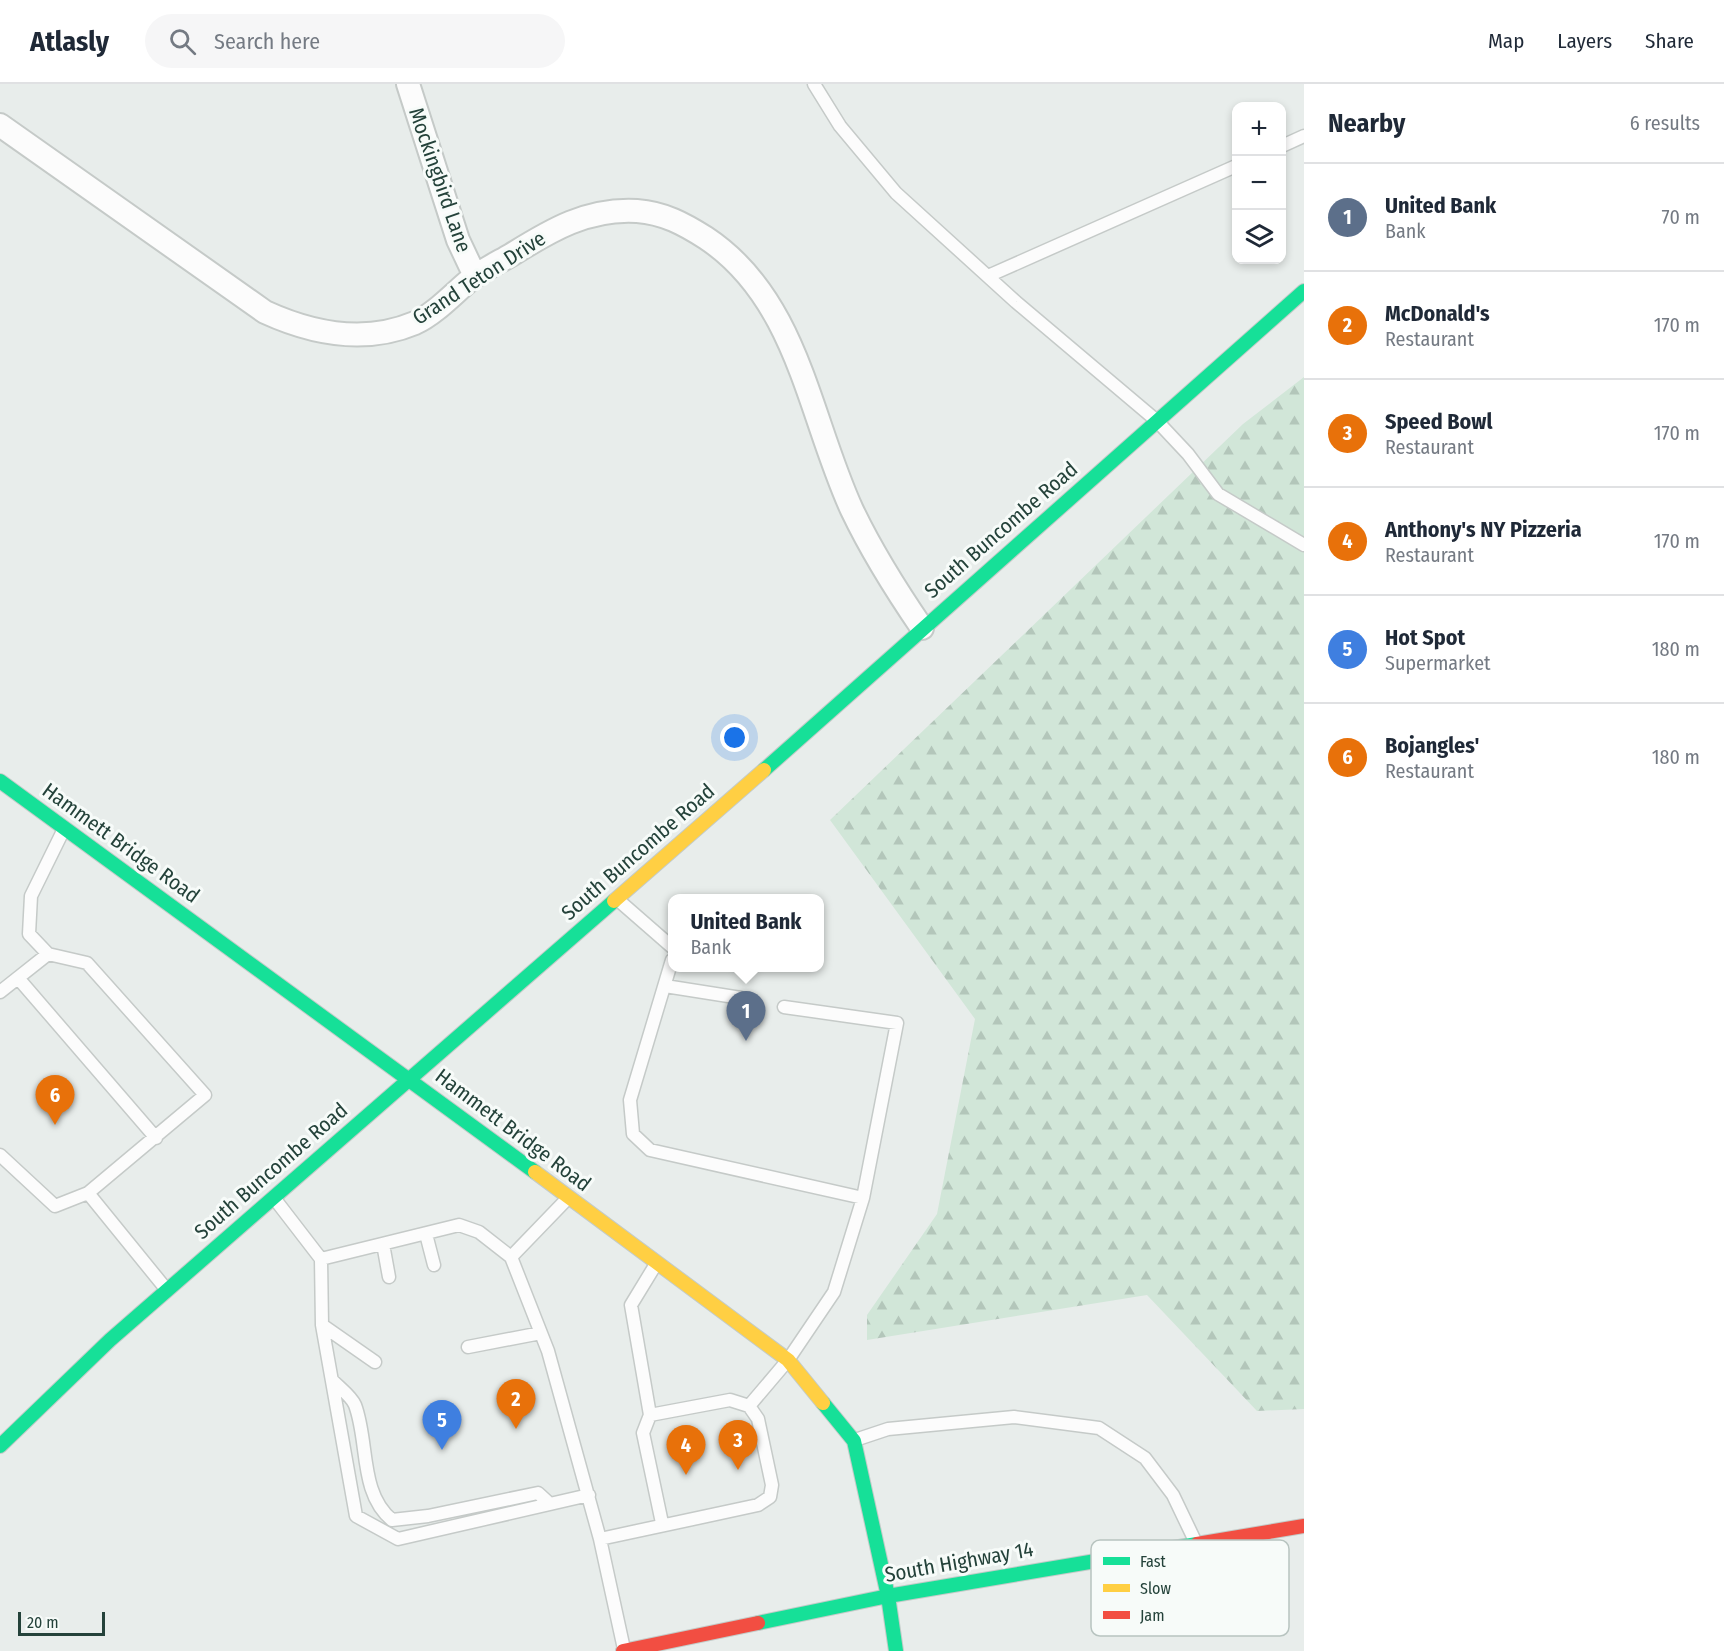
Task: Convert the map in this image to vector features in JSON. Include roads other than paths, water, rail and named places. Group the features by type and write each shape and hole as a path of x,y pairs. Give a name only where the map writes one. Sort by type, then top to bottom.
{"main road":[{"name":"South Buncombe Road","path":"0,1446 110,1340 616,898 1304,291"},
{"name":"Hammett Bridge Road","path":"0,781 408,1078 788,1359 854,1441 888,1596 896,1651"},
{"name":"South Highway 14","path":"1215,1540 1304,1526"},
{"name":"South Highway 14","path":"624,1651 888,1596 1091,1561"}],"street":[{"name":"Mockingbird Lane","path":"408,84 458,240 475,276"},
{"name":"Grand Teton Drive","path":"0,125 242,298 273,316 311,330 348,335 385,333 418,322 475,276 557,227 608,212 638,211 667,216 686,225 724,250 755,281 781,322 853,511 888,577 922,628"}],"lane":[{"path":"814,84 840,126 896,193 988,276 1157,421 1188,454 1218,494 1304,545"},
{"path":"1286,144 1304,136"},
{"path":"988,276 1232,168"},
{"path":"0,1155 55,1206 88,1193 205,1095 87,963 48,954 30,934 31,896 64,828"},
{"path":"616,898 668,944"},
{"path":"0,992 48,954"},
{"path":"669,972 630,1100 633,1134 650,1150 863,1198"},
{"path":"18,978 156,1138"},
{"path":"665,986 741,998"},
{"path":"749,1406 788,1359 834,1293 863,1198 897,1023 784,1007"},
{"path":"88,1193 167,1290"},
{"path":"273,1197 321,1259 322,1325 356,1516 398,1539 588,1496"},
{"path":"512,1257 569,1197"},
{"path":"321,1259 459,1224 479,1232 512,1257 541,1333 588,1496 600,1539 624,1651"},
{"path":"426,1234 434,1266"},
{"path":"383,1244 389,1277"},
{"path":"657,1263 631,1305 650,1415 643,1433 662,1523"},
{"path":"322,1325 375,1362"},
{"path":"468,1347 541,1333"},
{"path":"333,1381 355,1403 371,1488 379,1509 392,1520 428,1516 538,1493 549,1504"},
{"path":"600,1539 662,1523 758,1505 770,1497 772,1485 758,1419 749,1406 730,1400 650,1415"},
{"path":"854,1441 888,1429 1014,1417 1099,1428 1145,1458 1173,1495 1195,1540"}],"place":[{"name":"United Bank","path":"746,1041"},
{"name":"Bojangles'","path":"55,1125"},
{"name":"McDonald's","path":"516,1429"},
{"name":"Hot Spot","path":"442,1450"},
{"name":"Speed Bowl","path":"738,1470"},
{"name":"Anthony's NY Pizzeria","path":"686,1475"}]}
